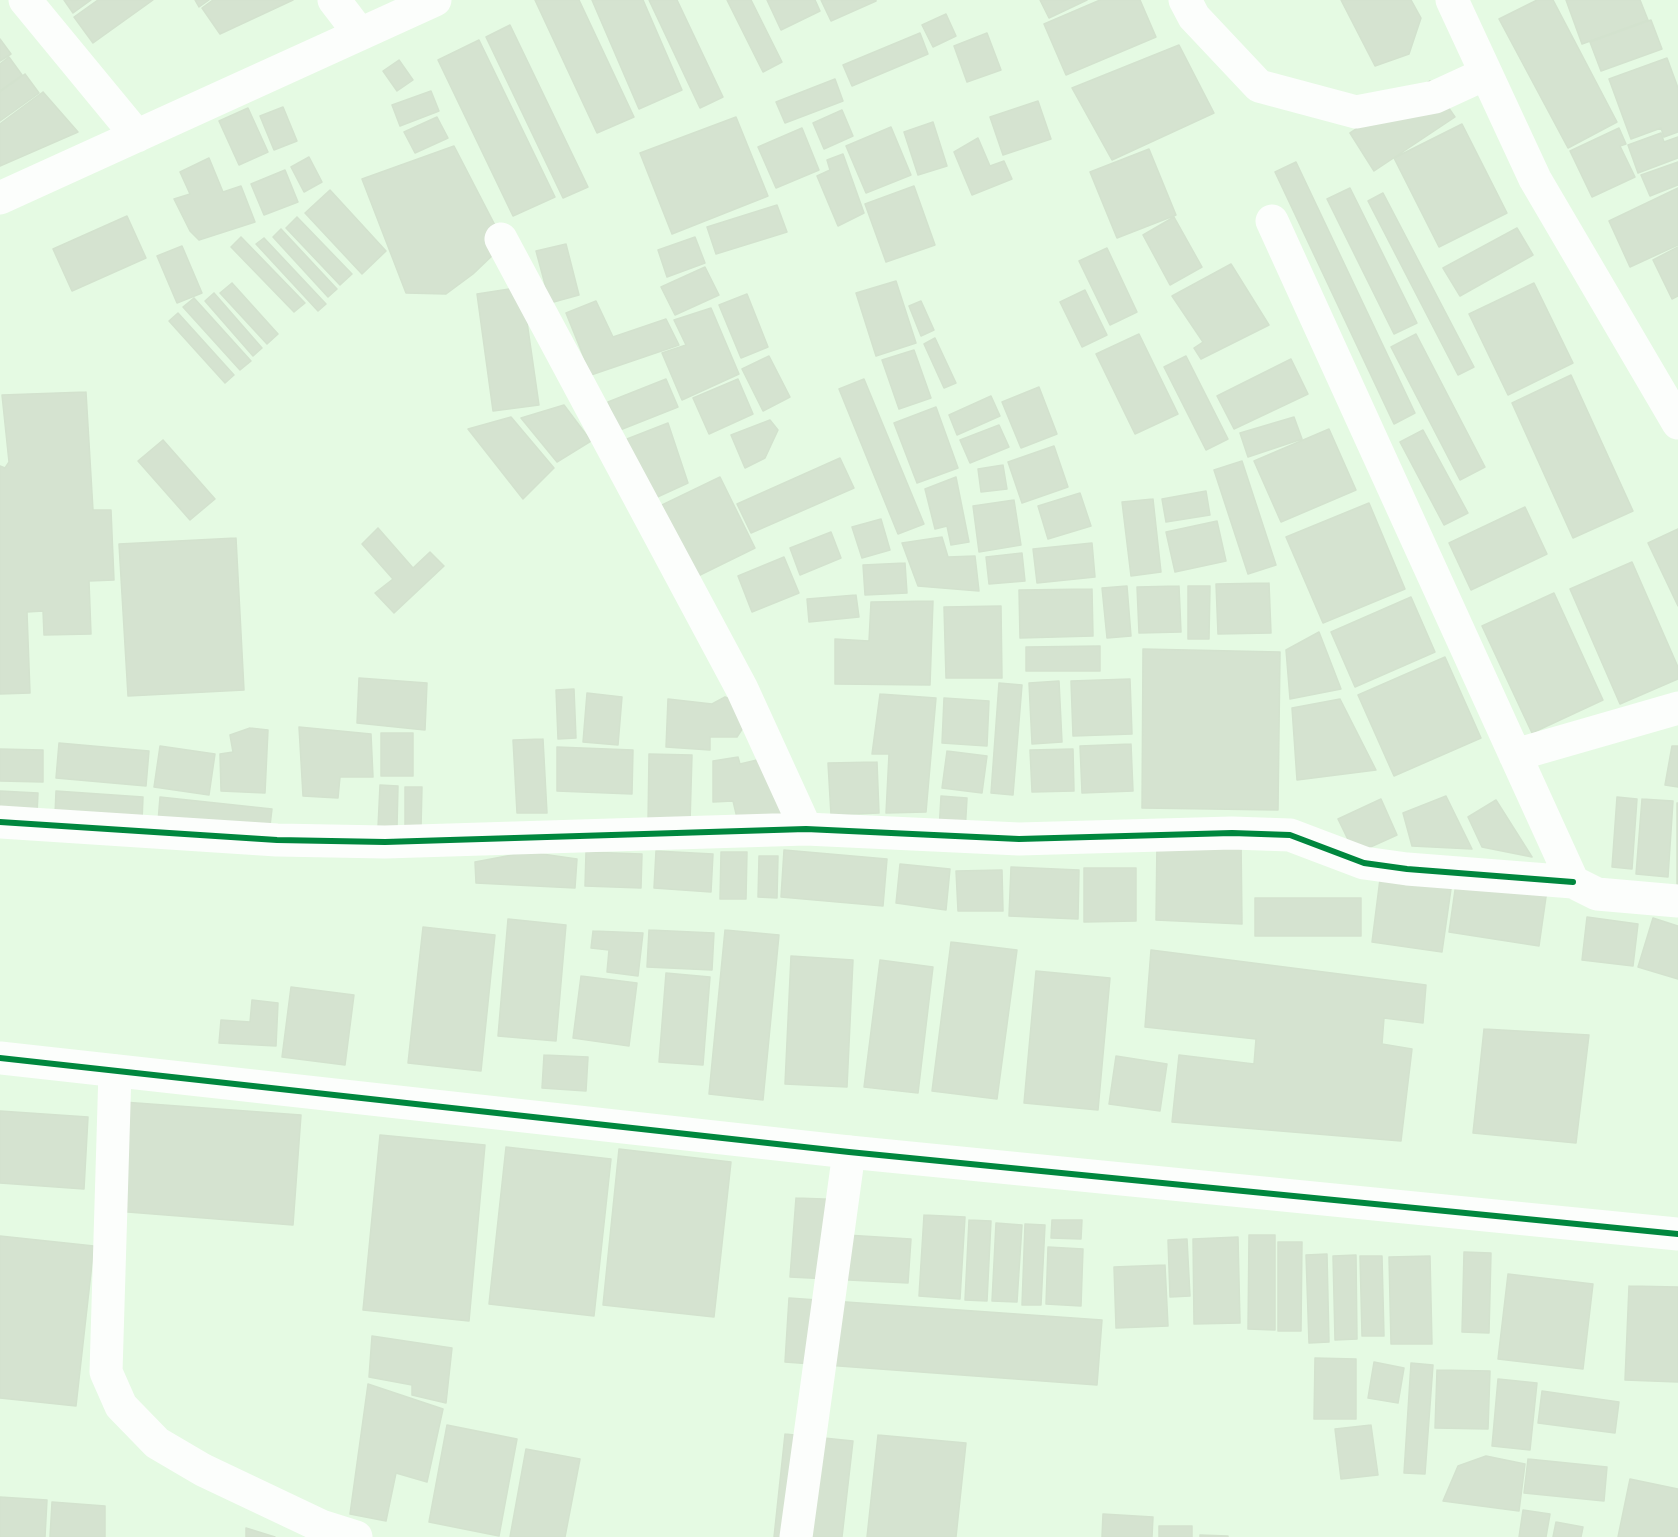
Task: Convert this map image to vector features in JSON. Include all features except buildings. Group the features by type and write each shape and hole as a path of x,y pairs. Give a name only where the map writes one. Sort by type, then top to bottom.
{"street":[{"path":"25,0 137,136"},
{"path":"334,0 360,34"},
{"path":"0,198 435,0"},
{"path":"1185,0 1194,17 1259,86 1356,112 1436,97 1485,74"},
{"path":"1452,0 1535,179 1678,423"},
{"path":"1272,221 1573,882"},
{"path":"501,239 742,689 806,829"},
{"path":"1515,755 1678,708"},
{"path":"0,822 278,840 385,842 806,829 1019,839 1232,833 1290,835 1364,863 1407,869 1573,882 1597,894 1678,901"},
{"path":"0,1058 849,1152 1678,1234"},
{"path":"115,1071 106,1372 121,1406 156,1443 203,1470 321,1526 356,1537"},
{"path":"796,1537 849,1152"}],"shaded area":[{"path":"0,0 1678,0 1678,1537 0,1537"}],"cycle path":[{"path":"0,822 277,840 385,842 806,829 1019,839 1232,833 1290,835 1364,863 1407,869 1573,882"},
{"path":"0,1058 849,1152 1678,1234"}]}
